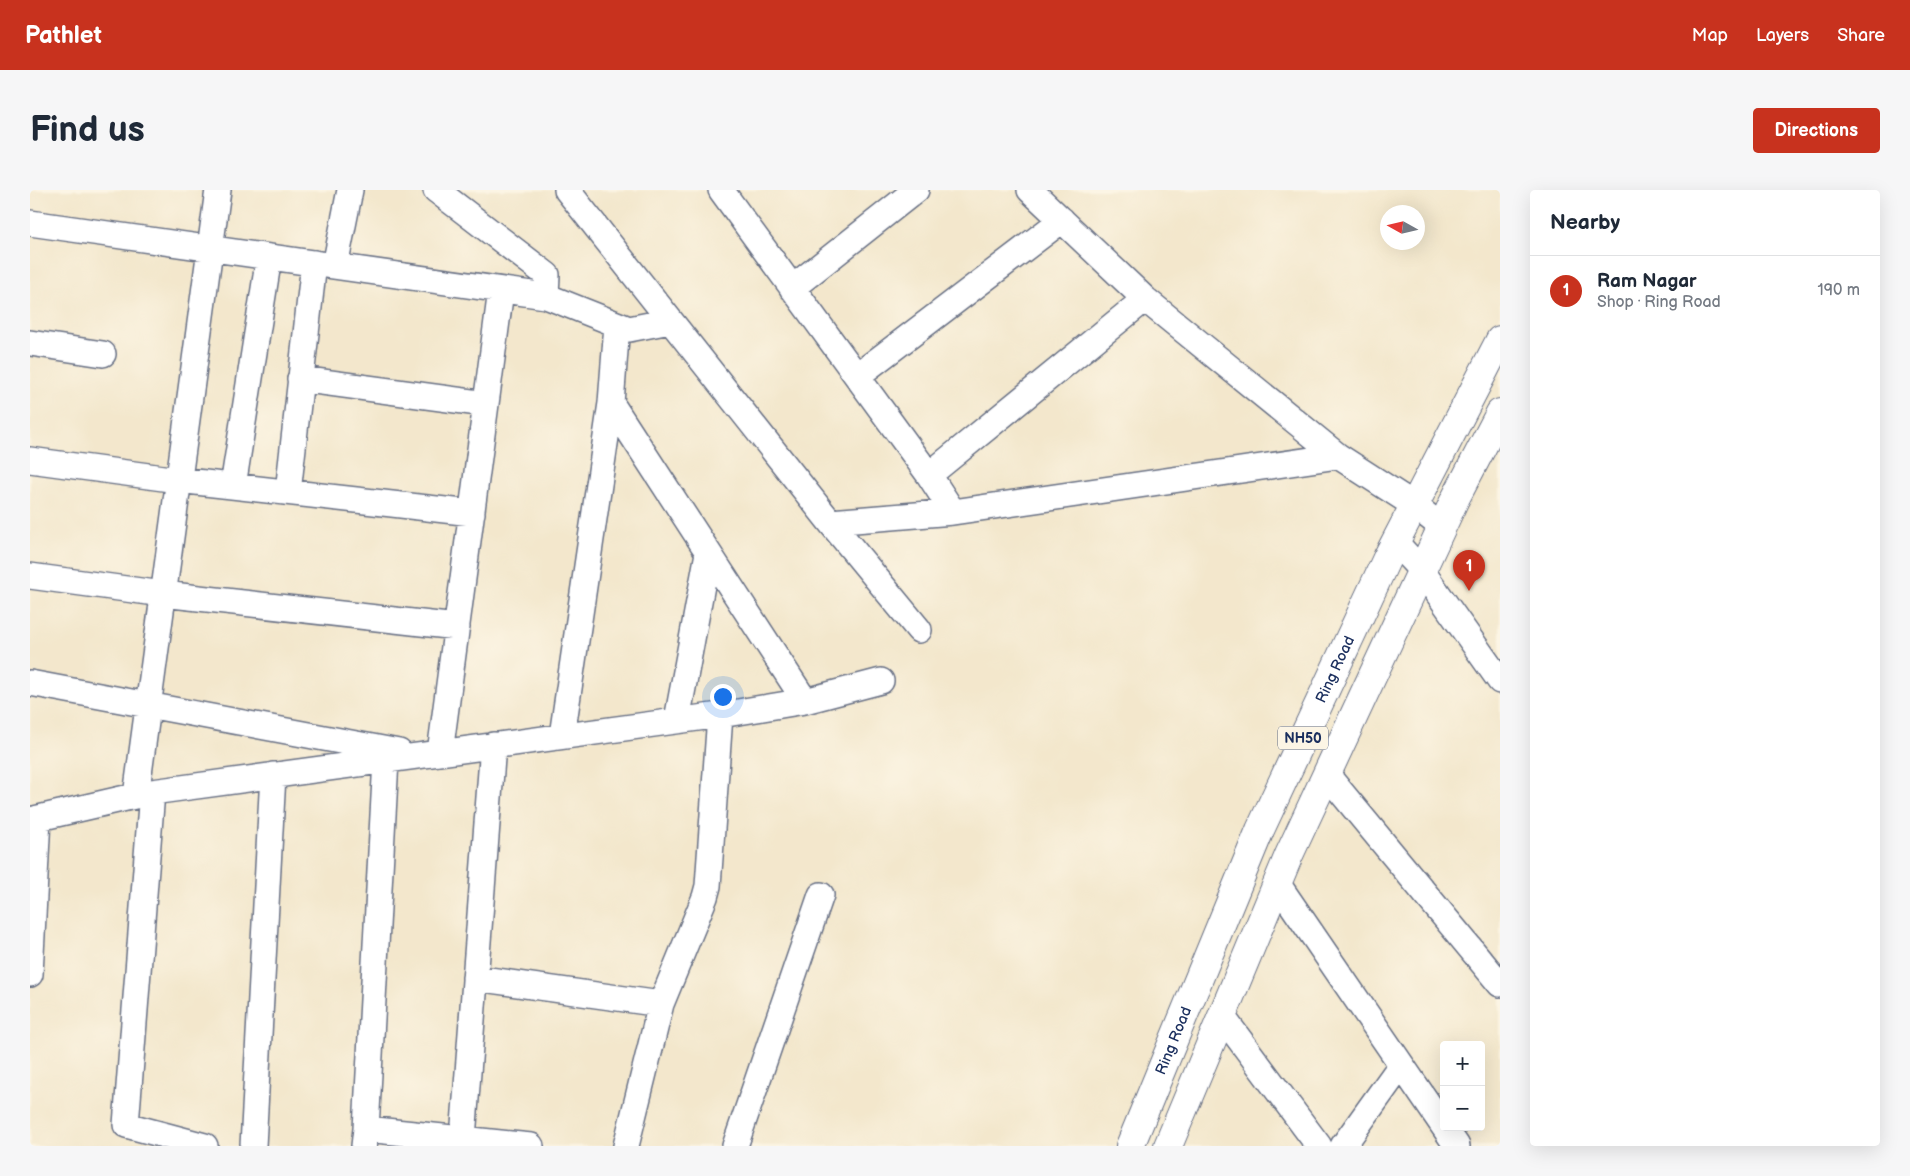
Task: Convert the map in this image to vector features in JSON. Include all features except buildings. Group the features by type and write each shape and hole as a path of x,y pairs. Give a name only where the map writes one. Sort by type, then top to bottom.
{"highway":[{"name":"Ring Road","path":"1130,1146 1260,830 1394,542 1500,340"},
{"name":"NH50","path":"1168,1146 1277,884 1442,527 1500,413"}],"street":[{"path":"205,1146 124,1135 148,704 218,190"},
{"path":"288,492 300,379 324,264 350,190"},
{"path":"436,190 547,275 546,296"},
{"path":"567,190 830,522 919,630"},
{"path":"792,288 916,190"},
{"path":"1030,190 1145,299 1338,456 1414,506 1442,527"},
{"path":"730,194 792,288 929,475 953,512"},
{"path":"857,376 1062,220"},
{"path":"30,223 546,296 629,329 670,320"},
{"path":"233,486 270,257"},
{"path":"429,754 457,627 501,290"},
{"path":"929,475 1145,299"},
{"path":"562,736 611,403 617,325"},
{"path":"30,343 103,354"},
{"path":"300,379 486,404"},
{"path":"611,403 805,701"},
{"path":"830,522 953,512 1338,456"},
{"path":"30,460 178,480 472,512"},
{"path":"1394,542 1422,571 1500,681"},
{"path":"677,720 708,553"},
{"path":"30,576 163,594 457,627"},
{"path":"30,974 34,819 144,794 720,715 805,701 881,681"},
{"path":"30,683 429,754"},
{"path":"626,1146 660,1004 706,897 720,715"},
{"path":"462,1138 493,745"},
{"path":"386,760 365,1138 462,1138 531,1146"},
{"path":"254,1146 273,775"},
{"path":"1327,775 1500,984"},
{"path":"1277,884 1440,1121"},
{"path":"735,1146 821,895"},
{"path":"475,978 660,1004"},
{"path":"1222,1016 1319,1146"},
{"path":"1343,1146 1401,1065"},
{"path":"1447,1131 1457,1146"}],"place":[{"name":"Ram Nagar","path":"1469,591"}]}
